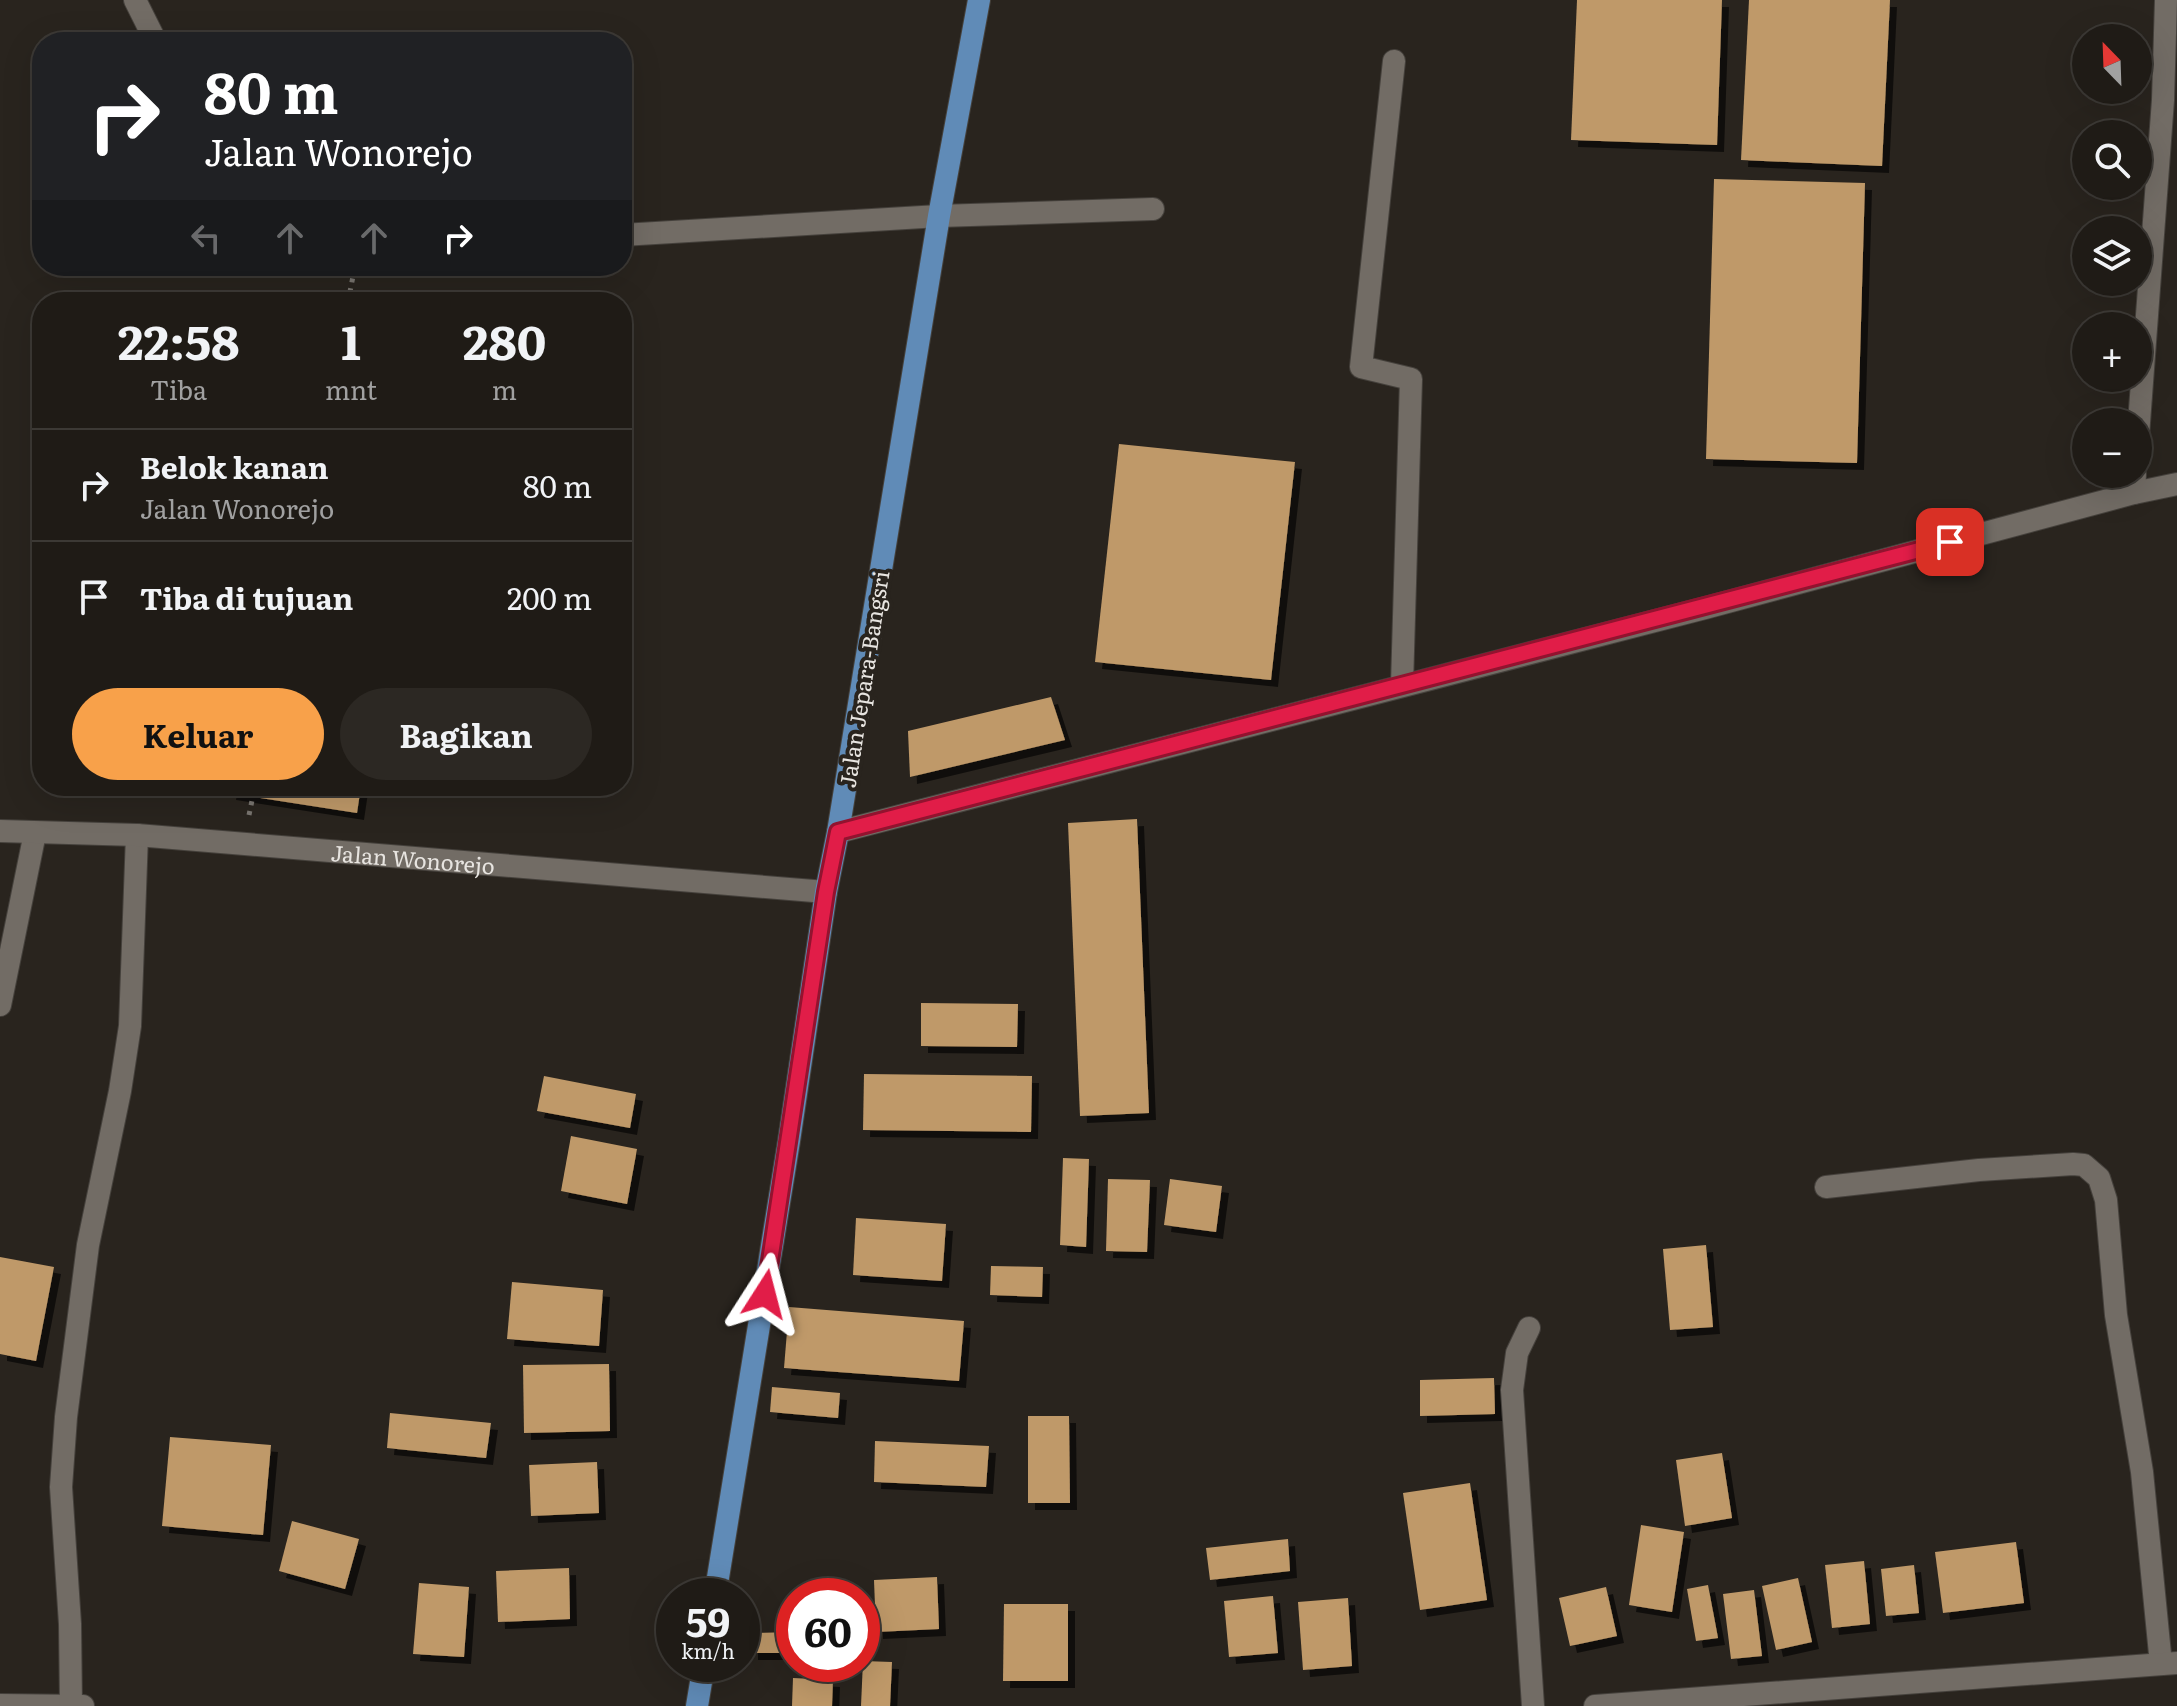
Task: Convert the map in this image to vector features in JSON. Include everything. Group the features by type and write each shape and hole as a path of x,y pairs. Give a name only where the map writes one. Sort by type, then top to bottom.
{"main road":[{"name":"Jalan Jepara-Bangsri","path":"718,1578 826,892 939,216 979,0"},
{"path":"697,1706 701,1682"}],"street":[{"path":"135,0 151,32"},
{"path":"2140,408 2163,100 2166,0"},
{"path":"1394,61 1361,367 1411,379 1402,685"},
{"path":"632,234 939,216 1153,209"},
{"path":"2152,484 2177,484"},
{"path":"838,832 1705,608 2120,488"},
{"name":"Jalan Wonorejo","path":"0,831 137,835 826,892"},
{"path":"0,1005 35,833"},
{"path":"71,1706 70,1624 61,1487 66,1417 88,1245 120,1091 130,1026 137,835"},
{"path":"1595,1706 2169,1663 2116,1315 2106,1200 2099,1178 2084,1165 2073,1164 1979,1170 1826,1187"},
{"path":"1529,1328 1517,1353 1512,1382 1533,1706"},
{"path":"0,1705 84,1706"}],"building":[{"path":"1577,0 1722,0 1717,145 1571,140"},
{"path":"1749,0 1890,0 1882,166 1741,160"},
{"path":"1714,179 1865,183 1857,463 1706,459"},
{"path":"1119,444 1295,462 1271,680 1095,662"},
{"path":"1051,697 1065,740 910,777 908,731"},
{"path":"248,796 360,796 357,813"},
{"path":"1137,819 1149,1113 1080,1116 1068,823"},
{"path":"921,1003 1018,1004 1017,1047 921,1046"},
{"path":"864,1074 1032,1076 1031,1132 863,1130"},
{"path":"544,1076 636,1094 630,1128 537,1111"},
{"path":"571,1136 637,1149 627,1204 561,1191"},
{"path":"1063,1158 1089,1159 1086,1247 1060,1245"},
{"path":"1108,1179 1150,1180 1147,1252 1106,1251"},
{"path":"1170,1179 1222,1186 1216,1232 1164,1225"},
{"path":"856,1218 946,1224 942,1281 853,1275"},
{"path":"1706,1245 1713,1327 1670,1330 1663,1249"},
{"path":"0,1257 54,1267 36,1361 0,1354"},
{"path":"991,1266 1043,1267 1042,1297 990,1295"},
{"path":"512,1282 603,1290 599,1346 507,1339"},
{"path":"789,1307 964,1321 959,1381 784,1368"},
{"path":"609,1364 610,1431 524,1433 523,1365"},
{"path":"1494,1378 1495,1414 1420,1416 1420,1380"},
{"path":"772,1387 840,1393 838,1418 770,1412"},
{"path":"390,1413 491,1423 486,1458 387,1448"},
{"path":"1028,1416 1069,1416 1070,1503 1028,1503"},
{"path":"170,1437 271,1445 263,1535 162,1526"},
{"path":"875,1441 989,1446 986,1487 874,1482"},
{"path":"1722,1453 1732,1518 1685,1526 1676,1460"},
{"path":"597,1462 599,1513 531,1516 529,1465"},
{"path":"1470,1483 1487,1600 1420,1610 1403,1493"},
{"path":"292,1521 359,1539 345,1589 279,1571"},
{"path":"1641,1525 1684,1532 1672,1612 1629,1605"},
{"path":"1288,1539 1290,1571 1210,1580 1206,1548"},
{"path":"2016,1542 2024,1603 1943,1613 1935,1552"},
{"path":"1864,1561 1870,1624 1832,1628 1825,1565"},
{"path":"1914,1565 1919,1613 1886,1616 1881,1569"},
{"path":"569,1568 570,1619 498,1622 496,1571"},
{"path":"937,1577 939,1629 880,1632 880,1580"},
{"path":"1798,1578 1812,1642 1776,1650 1762,1586"},
{"path":"419,1583 469,1587 464,1657 413,1654"},
{"path":"1708,1585 1718,1638 1696,1641 1687,1589"},
{"path":"1606,1587 1617,1636 1570,1646 1559,1598"},
{"path":"1754,1590 1762,1656 1731,1659 1723,1594"},
{"path":"1273,1596 1278,1653 1229,1657 1224,1601"},
{"path":"1348,1598 1352,1666 1303,1670 1298,1602"},
{"path":"1004,1604 1068,1604 1068,1681 1003,1681"},
{"path":"776,1632 776,1653 760,1653 760,1633"},
{"path":"880,1662 892,1662 890,1706 861,1706 862,1682 880,1682"},
{"path":"793,1682 833,1682 832,1706 792,1706"}],"route":[{"path":"765,1294 826,892 838,832 1950,542"}]}
